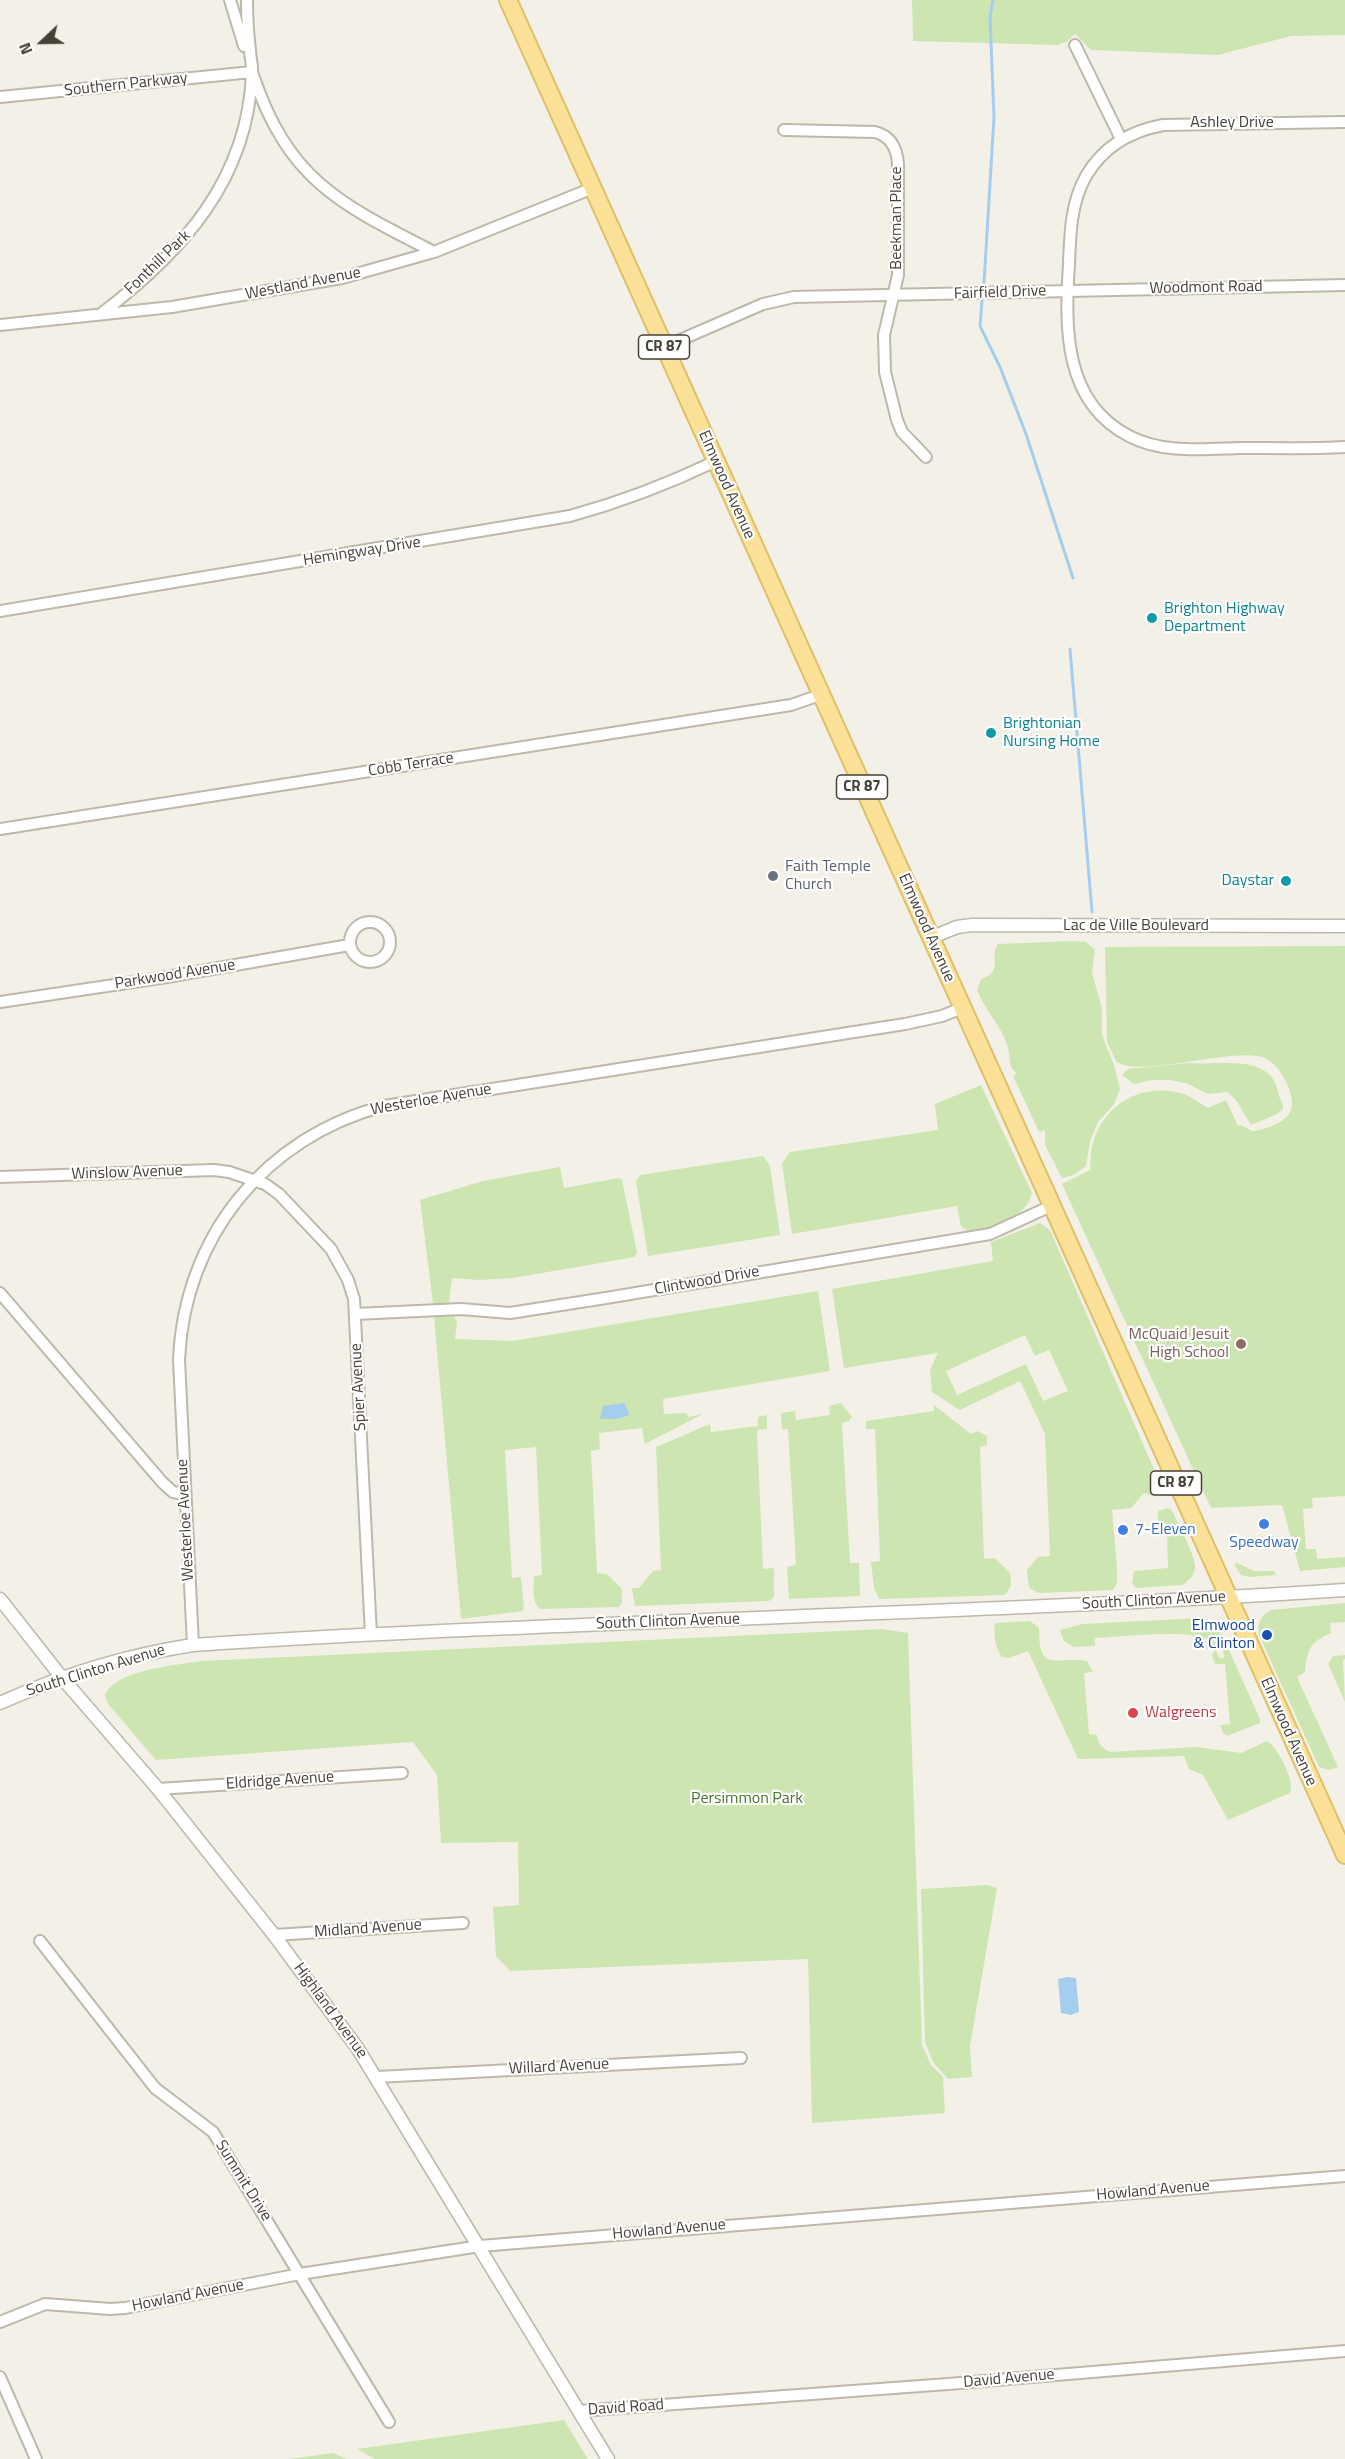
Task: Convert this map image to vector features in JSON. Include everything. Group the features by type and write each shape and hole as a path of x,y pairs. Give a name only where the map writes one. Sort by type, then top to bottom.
{"main road":[{"name":"Elmwood Avenue","path":"508,0 1345,1855"}],"street":[{"name":"Fonthill Park","path":"230,0 264,106 281,138 316,181 357,212 434,252"},
{"name":"Fonthill Park","path":"101,313 161,264 193,229 227,174 242,134 252,72 247,0"},
{"path":"1075,45 1121,139"},
{"name":"Southern Parkway","path":"0,98 252,72"},
{"name":"Ashley Drive","path":"1067,291 1072,218 1080,189 1102,154 1121,139 1135,132 1162,125 1345,122"},
{"name":"Beekman Place","path":"784,130 875,132 885,136 894,147 898,164 898,275 884,335 885,372 902,432 926,457"},
{"name":"Westland Avenue","path":"0,326 101,313 172,307 342,278 434,252 593,188"},
{"name":"Woodmont Road","path":"1067,291 1345,285"},
{"name":"Fairfield Drive","path":"664,347 742,312 779,300 812,296 893,297 1067,291 1069,350 1078,379 1094,407 1106,420 1129,436 1174,449 1345,447"},
{"name":"Hemingway Drive","path":"0,611 570,516 629,499 716,461"},
{"name":"Cobb Terrace","path":"0,829 779,707 820,695"},
{"name":"Lac de Ville Boulevard","path":"930,938 957,927 972,925 1345,926"},
{"name":"Parkwood Avenue","path":"0,1002 167,977 349,945"},
{"name":"Westerloe Avenue","path":"193,1645 178,1360 182,1323 196,1273 228,1213 253,1180 299,1143 318,1131 354,1115 384,1106 905,1024 942,1016 962,1008"},
{"name":"Winslow Avenue","path":"0,1178 214,1170 253,1180"},
{"name":"Spier Avenue","path":"253,1180 265,1184 279,1194 331,1249 348,1280 354,1299 370,1635"},
{"name":"Clintwood Drive","path":"355,1314 454,1310 510,1313 984,1236 1051,1206"},
{"path":"0,1293 162,1482 173,1492 184,1494"},
{"name":"South Clinton Avenue","path":"0,1703 63,1679 141,1655 193,1645 370,1635 1228,1598 1345,1590"},
{"name":"Highland Avenue","path":"0,1599 63,1679 158,1789 274,1935 377,2077 608,2459"},
{"name":"Eldridge Avenue","path":"158,1789 402,1773"},
{"name":"Midland Avenue","path":"274,1935 463,1923"},
{"name":"Summit Drive","path":"40,1941 155,2088 213,2132 389,2422"},
{"name":"Willard Avenue","path":"377,2077 741,2058"},
{"name":"Howland Avenue","path":"0,2322 45,2304 125,2308 300,2274 480,2246 1345,2176"},
{"name":"David Avenue","path":"672,2404 1345,2351"},
{"path":"0,2377 36,2459"},
{"name":"David Road","path":"580,2411 672,2404"}],"green space":[{"path":"912,0 1345,0 1345,35 1291,36 1218,55 1091,50 1075,34 1066,42 1058,45 913,41"},
{"path":"1086,942 1095,950 1092,973 1102,1008 1102,1035 1114,1065 1120,1089 1114,1104 1098,1122 1090,1141 1086,1166 1074,1175 1062,1178 1045,1145 1045,1130 1039,1132 1013,1076 1017,1073 1011,1065 1005,1040 977,990 981,979 988,976 994,968 994,953 998,944"},
{"name":"McQuaid Jesuit High School","path":"1345,946 1345,1496 1312,1498 1313,1508 1303,1509 1306,1549 1316,1549 1317,1559 1345,1557 1345,1567 1300,1571 1282,1505 1211,1508 1062,1184 1090,1170 1093,1143 1107,1116 1117,1106 1141,1093 1169,1091 1184,1094 1208,1108 1226,1100 1238,1126 1241,1125 1252,1131 1267,1128 1282,1121 1292,1107 1290,1090 1286,1081 1275,1065 1262,1057 1228,1056 1143,1067 1127,1066 1116,1061 1107,1042 1105,947"},
{"path":"1188,1063 1241,1064 1265,1071 1273,1079 1283,1109 1251,1125 1236,1100 1227,1092 1208,1094 1188,1084 1170,1080 1152,1080 1134,1084 1122,1075 1128,1069"},
{"path":"981,1085 1032,1193 1029,1201 1016,1215 999,1225 972,1234 961,1226 957,1206 792,1234 782,1163 790,1152 938,1130 935,1104"},
{"path":"763,1156 770,1166 780,1235 648,1256 636,1181 640,1175"},
{"path":"560,1167 564,1188 619,1178 622,1180 637,1252 635,1257 513,1278 479,1280 452,1278 449,1303 433,1304 420,1200 483,1181"},
{"path":"1040,1223 1050,1230 1163,1490 1152,1496 1144,1493 1131,1508 1112,1510 1117,1569 1117,1582 1113,1590 1039,1593 1029,1588 1027,1570 1038,1557 1050,1556 1045,1434 1020,1381 960,1410 932,1392 930,1370 938,1353 844,1368 832,1289 993,1261 991,1242","holes":["1025,1335 1035,1356 1049,1350 1068,1391 1043,1401 1026,1364 957,1395 946,1371"]},
{"path":"818,1291 830,1371 663,1399 664,1414 687,1413 688,1417 703,1414 645,1444 642,1428 599,1433 600,1449 591,1451 597,1573 607,1574 622,1589 622,1603 619,1607 540,1609 537,1606 534,1576 542,1575 536,1447 505,1450 512,1578 521,1577 524,1608 522,1611 461,1619 434,1317 454,1316 457,1322 455,1339 512,1341"},
{"path":"841,1403 852,1417 849,1421 842,1423 850,1563 859,1563 860,1596 789,1599 787,1567 796,1565 788,1429 782,1429 781,1413 795,1411 796,1420 830,1415 829,1406"},
{"path":"934,1405 971,1434 977,1431 987,1436 987,1445 980,1447 984,1559 995,1558 1010,1573 1011,1586 1005,1595 879,1599 874,1588 871,1562 880,1561 875,1429 866,1429 866,1421 934,1411"},
{"path":"767,1415 767,1429 757,1432 763,1569 774,1568 774,1597 769,1601 635,1606 632,1588 639,1588 653,1571 661,1570 656,1447 710,1424 711,1432 758,1426 758,1417"},
{"path":"1171,1509 1189,1546 1195,1566 1194,1572 1182,1585 1136,1588 1132,1583 1134,1571 1168,1568 1167,1534 1159,1534 1157,1531 1158,1511"},
{"path":"1237,1563 1254,1571 1274,1571 1276,1575 1249,1577 1241,1575 1234,1564"},
{"path":"1345,1603 1345,1622 1330,1623 1331,1633 1314,1643 1307,1658 1305,1672 1297,1677 1338,1767 1329,1770 1319,1767 1259,1635 1258,1627 1262,1617 1271,1610"},
{"path":"1202,1618 1215,1623 1222,1635 1215,1638 1218,1644 1206,1649 1204,1648 1211,1641 1201,1637 1173,1634 1095,1638 1095,1646 1074,1647 1064,1641 1060,1630 1082,1624"},
{"path":"1030,1621 1039,1628 1042,1652 1045,1657 1051,1660 1087,1661 1093,1672 1084,1673 1089,1734 1097,1735 1099,1743 1105,1749 1110,1752 1195,1747 1241,1753 1267,1741 1276,1750 1288,1773 1290,1793 1228,1820 1203,1775 1189,1769 1184,1756 1078,1759 1028,1651 1009,1658 1002,1657 996,1645 995,1623"},
{"name":"Persimmon Park","path":"882,1629 908,1633 922,2045 931,2065 943,2077 945,2113 812,2123 808,1959 510,1971 496,1956 493,1907 519,1905 518,1842 441,1843 437,1775 413,1742 156,1760 108,1704 105,1695 111,1687 133,1674 202,1661"},
{"path":"1224,1639 1260,1719 1260,1723 1227,1736 1220,1725 1230,1724 1225,1664 1215,1664 1212,1655 1215,1649 1220,1659 1225,1657 1219,1641"},
{"path":"1345,1655 1343,1660 1345,1702 1328,1664 1333,1656"},
{"path":"987,1885 997,1888 970,2046 972,2077 948,2079 933,2062 925,2042 921,1889"},
{"path":"564,2420 588,2459 375,2459 357,2449"},
{"path":"333,2453 347,2459 289,2459"}],"water":[{"path":"624,1403 630,1415 616,1419 600,1419 603,1406"},
{"path":"1076,1978 1079,2012 1071,2015 1061,2013 1058,1979"}],"waterway":[{"path":"984,283 994,117 990,17 993,0"},
{"path":"982,301 980,326 1000,367 1026,434 1073,578"},
{"path":"1070,649 1092,912"}],"place":[{"name":"Brighton Highway Department","path":"1152,618"},
{"name":"Brightonian Nursing Home","path":"991,733"},
{"name":"Faith Temple Church","path":"773,876"},
{"name":"Daystar","path":"1286,881"},
{"name":"McQuaid Jesuit High School","path":"1241,1344"},
{"name":"Speedway","path":"1264,1524"},
{"name":"7-Eleven","path":"1123,1530"},
{"name":"Elmwood & Clinton","path":"1267,1635"},
{"name":"Walgreens","path":"1133,1713"}]}
